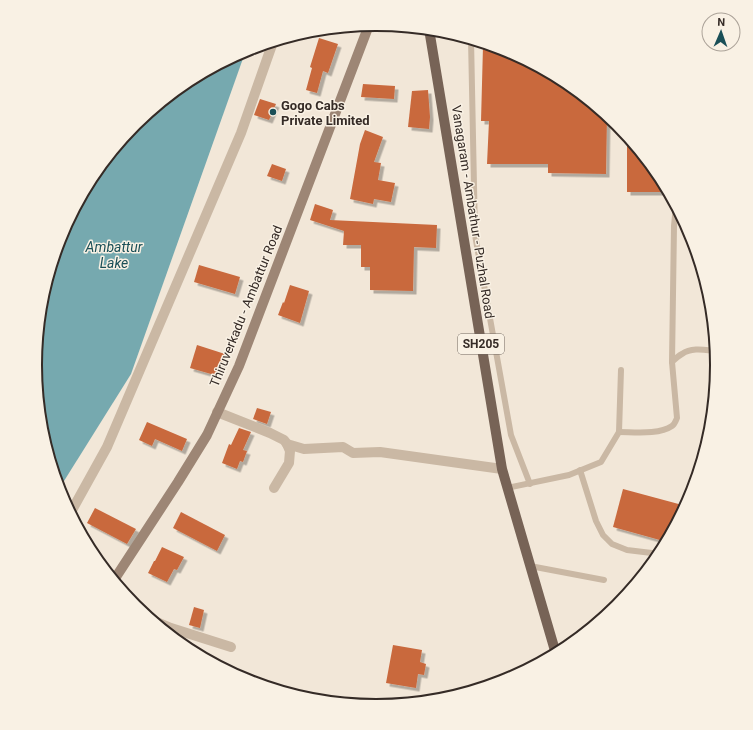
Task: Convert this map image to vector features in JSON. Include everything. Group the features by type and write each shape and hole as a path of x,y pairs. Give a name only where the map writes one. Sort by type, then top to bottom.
{"main road":[{"name":"Thiruverkadu - Ambattur Road","path":"117,575 178,482 207,434 239,366 367,31"},
{"name":"Vanagaram - Ambathur - Puzhal Road","path":"430,35 502,469 554,648"}],"street":[{"path":"74,505 110,439 241,133 271,48"},
{"path":"217,412 270,433 284,440 288,444 304,449 343,447 353,453 380,452 502,469"},
{"path":"274,488 289,463 290,451 288,444"},
{"path":"170,628 231,648"}],"lane":[{"path":"471,45 475,235 511,435 530,484"},
{"path":"619,432 661,431 674,425 677,418 672,362 675,215"},
{"path":"672,362 681,354 690,350 710,350"},
{"path":"507,488 569,475 601,462 619,432 621,370"},
{"path":"580,470 596,522 603,535 612,544 627,550 652,553"},
{"path":"530,566 604,580"}],"water":[{"name":"Ambattur Lake","path":"243,59 131,374 64,482 54,451 45,409 42,365 45,321 49,300 60,258 68,237 87,198 99,179 125,145 140,129 173,100 191,87"}],"building":[{"path":"319,38 338,44 328,73 323,71 317,93 306,90 312,68 310,67"},
{"path":"483,49 504,56 544,76 580,100 607,123 606,174 548,173 548,164 487,164 489,121 481,121"},
{"path":"363,84 395,86 394,99 361,97"},
{"path":"428,90 430,117 429,129 408,127 412,91"},
{"path":"260,99 276,104 269,120 254,115"},
{"path":"365,130 383,137 374,162 381,163 378,180 395,183 391,202 374,199 373,204 350,199 360,144"},
{"path":"627,144 662,192 627,192"},
{"path":"272,164 286,169 282,181 267,176"},
{"path":"315,204 333,210 330,220 437,225 436,248 414,247 413,291 370,290 370,267 361,267 361,245 343,245 344,231 310,220"},
{"path":"199,265 240,277 235,294 194,282"},
{"path":"290,285 309,291 300,323 278,315"},
{"path":"197,345 225,354 218,376 190,368"},
{"path":"257,408 271,412 267,424 253,419"},
{"path":"147,422 187,439 182,451 155,439 152,446 139,440"},
{"path":"239,428 251,432 243,450 247,451 243,462 240,461 237,469 222,463 229,444 231,445"},
{"path":"623,489 680,504 661,540 613,527"},
{"path":"95,508 136,529 127,544 87,523"},
{"path":"181,512 225,535 217,551 173,528"},
{"path":"162,547 184,557 177,570 174,569 167,582 148,573"},
{"path":"194,607 204,610 200,628 189,625"},
{"path":"393,645 422,650 420,662 426,664 424,675 418,674 416,688 386,683"}],"place":[{"name":"Gogo Cabs Private Limited","path":"273,112"}]}
